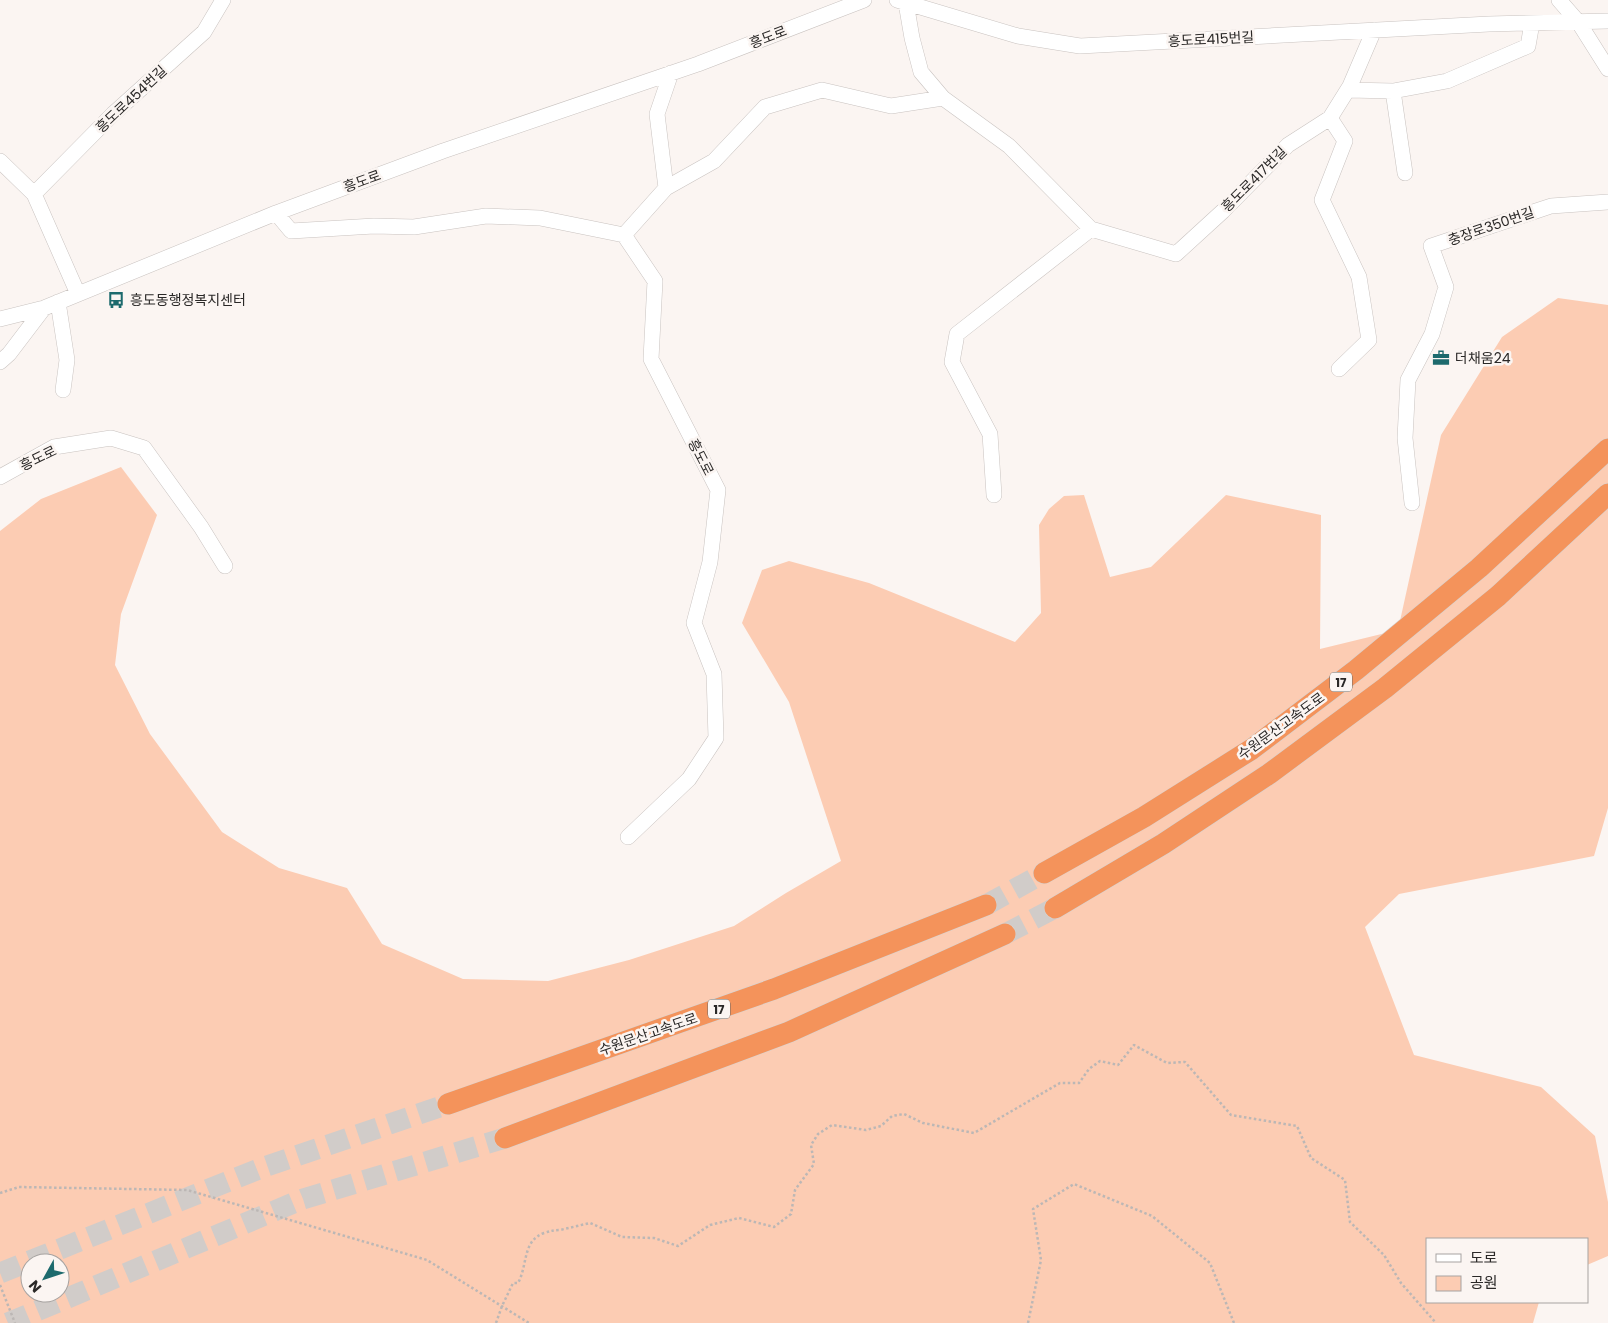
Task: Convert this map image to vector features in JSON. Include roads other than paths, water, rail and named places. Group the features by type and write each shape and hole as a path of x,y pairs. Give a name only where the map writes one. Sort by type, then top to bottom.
{"highway":[{"name":"수원문산고속도로","path":"1044,873 1144,817 1259,743 1356,670 1479,568 1608,449"},
{"name":"17","path":"1055,908 1163,844 1261,779 1385,688 1498,596 1608,494"},
{"name":"수원문산고속도로","path":"448,1104 774,989 986,905"},
{"path":"505,1138 789,1032 1005,934"}],"street":[{"name":"흥도로454번길","path":"34,194 113,114 204,32 223,0"},
{"name":"흥도로","path":"0,319 51,305 276,212 443,151 671,73 864,0"},
{"path":"1559,0 1579,23 1608,69"},
{"name":"흥도로415번길","path":"901,1 1018,36 1080,46 1374,30 1608,21"},
{"name":"흥도로417번길","path":"901,1 921,72 943,98 1009,146 1091,229 1176,254 1223,211 1288,146 1330,118 1348,90 1374,30"},
{"path":"1348,90 1393,91 1447,81 1528,46 1532,23"},
{"path":"666,188 658,114 671,73"},
{"path":"276,212 291,231 374,226 414,227 486,216 540,218 624,235 666,188 714,161 765,107 822,90 890,106 943,98"},
{"path":"1393,91 1405,173"},
{"path":"1330,118 1345,140 1322,200 1359,277 1369,340 1339,369"},
{"path":"0,161 34,194 78,294"},
{"name":"충장로350번길","path":"1412,503 1405,438 1408,380 1432,334 1446,286 1431,246 1551,206 1608,202"},
{"path":"994,495 990,434 952,362 957,334 1091,229"},
{"name":"흥도로","path":"624,235 656,281 651,359 718,490 710,562 694,623 714,674 716,738 689,779 628,837"},
{"path":"0,362 51,305"},
{"path":"51,305 67,360 63,390"},
{"name":"흥도로","path":"0,477 54,447 111,438 144,448 201,527 225,566"}],"tunnel":[{"path":"986,905 1044,873"},
{"path":"1005,934 1055,908"},
{"path":"0,1273 264,1167 448,1104"},
{"path":"8,1323 303,1199 505,1138"}],"place":[{"name":"흥도동행정복지센터","path":"116,300"},
{"name":"더채움24","path":"1441,358"}]}
